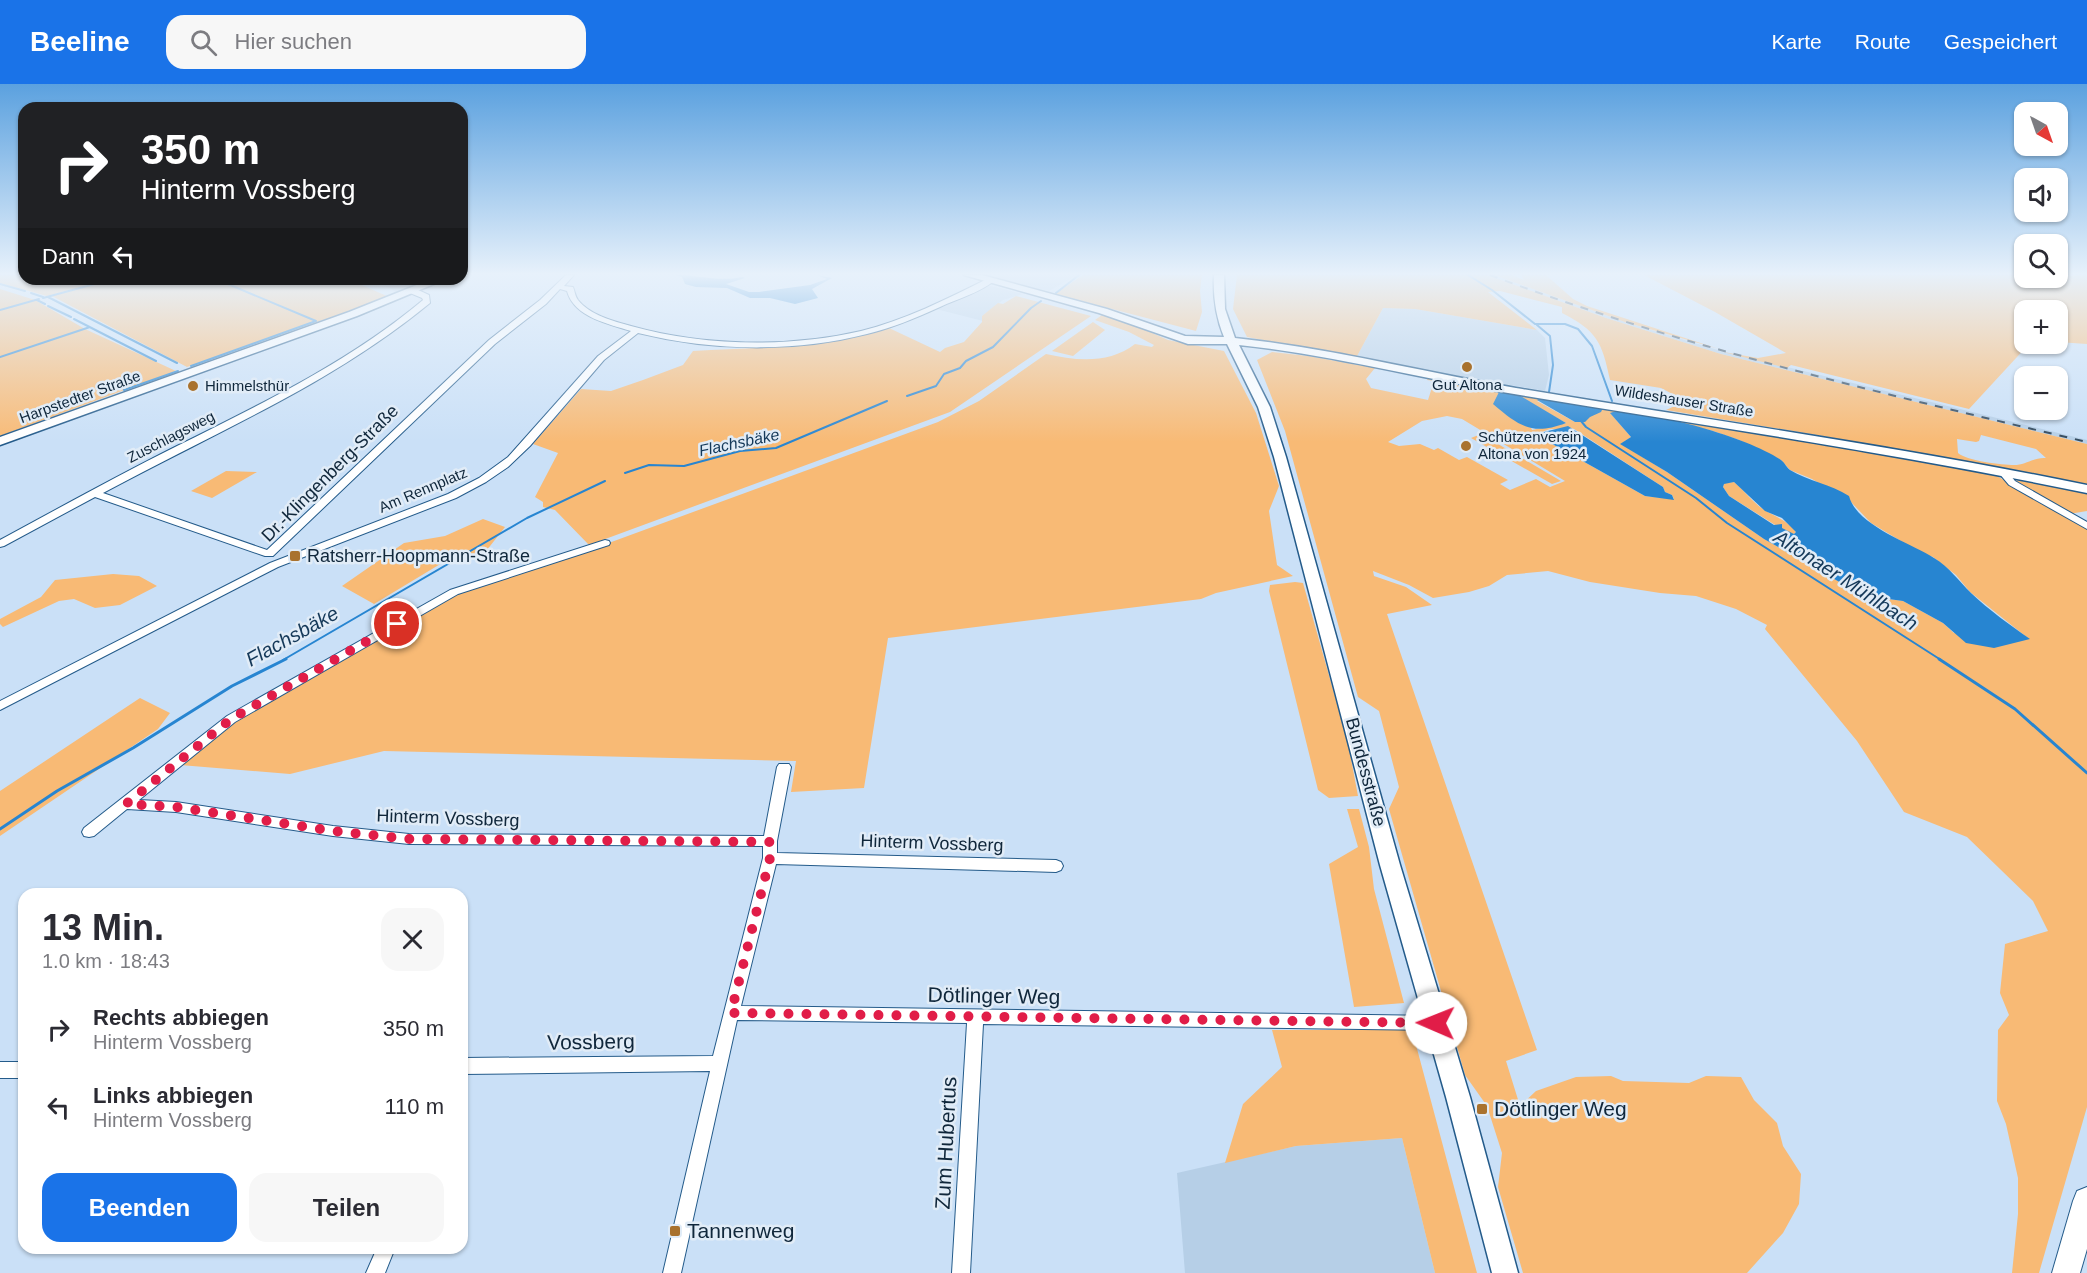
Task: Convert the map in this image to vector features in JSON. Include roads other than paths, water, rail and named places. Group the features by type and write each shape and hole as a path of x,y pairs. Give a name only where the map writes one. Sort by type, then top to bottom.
{"highway":[{"path":"2066,1273 2087,1201"}],"main road":[{"name":"Harpstedter Straße","path":"0,441 304,330"},
{"path":"1159,330 1183,339 1233,348"},
{"path":"1202,339 1219,330"},
{"name":"Bundesstraße","path":"1225,330 1260,399 1277,446 1390,865 1505,1273"},
{"path":"1183,339 1202,339 1233,348"},
{"name":"Wildeshauser Straße","path":"1233,348 1276,347"},
{"name":"Wildeshauser Straße","path":"1233,348 1276,347 1513,390 1788,434 2087,489"}],"street":[{"name":"Zuschlagsweg","path":"0,544 260,408 334,366 390,330"},
{"name":"Dr.-Klingenberg-Straße","path":"0,706 206,602 272,559 483,351 507,330"},
{"path":"636,331 682,341 725,345 827,339 868,330"},
{"name":"Am Rennplatz","path":"272,559 452,496 492,474 512,458 596,364 636,331"},
{"path":"2003,472 2012,483 2087,526"},
{"path":"94,493 272,559"},
{"path":"89,832 231,719 454,592 605,543"},
{"path":"672,1273 731,1013 770,858 770,842 784,767"},
{"name":"Hinterm Vossberg","path":"126,804 176,807 333,831 409,839 770,842"},
{"name":"Hinterm Vossberg","path":"770,858 1056,866"},
{"name":"Dötlinger Weg","path":"731,1013 1436,1023"},
{"name":"Zum Hubertus","path":"961,1273 975,1016"},
{"name":"Vossberg","path":"468,1066 720,1063"},
{"path":"2,1074 18,1071"},
{"path":"375,1273 383,1254"}],"water":[{"path":"1499,392 1519,395 1566,423 1544,429 1526,427 1493,404"},
{"path":"1540,398 1603,408 1601,412 1585,422 1575,422 1537,400"},
{"path":"1610,413 1651,416 1724,434 1766,451 1797,474 1835,488 1849,496 1854,507 1873,525 1939,562 1985,605 2030,639 1994,648 1966,643 1943,623 1903,601 1857,592 1764,539 1667,472 1620,444 1631,437","holes":["1734,482 1765,511 1782,518 1796,532 1794,534 1782,528 1782,524 1774,525 1729,496 1723,487 1724,484"]},
{"path":"1568,426 1663,487 1674,500 1645,496 1538,436 1540,433"}],"waterway":[{"path":"0,357 80,330"},
{"path":"96,330 156,361"},
{"path":"113,330 177,363"},
{"path":"191,366 290,330"},
{"name":"Flachsbäke","path":"907,396 936,386 944,374 960,368 966,361 993,347 1009,330"},
{"path":"1543,330 1550,336 1553,365 1549,392"},
{"name":"Altonaer Mühlbach","path":"1579,330 1592,346 1612,401"},
{"path":"124,390 178,371"},
{"name":"Flachsbäke","path":"625,473 649,465 684,466 740,451 776,448 887,401"},
{"name":"Altonaer Mühlbach","path":"1581,421 1586,427 1696,498 1727,523 1941,660"},
{"name":"Flachsbäke","path":"283,660 527,518 605,481"},
{"name":"Flachsbäke","path":"0,829 57,791 133,748 232,686 286,659"},
{"name":"Altonaer Mühlbach","path":"1939,659 2015,709 2087,773"}],"railway":[{"path":"1655,330 1786,368 2087,442"}],"place":[{"name":"Gut Altona","path":"1467,367"},
{"name":"Himmelsthür","path":"193,386"},
{"name":"Schützenverein Altona von 1924","path":"1466,446"},
{"name":"Ratsherr-Hoopmann-Straße","path":"295,556"},
{"name":"Dötlinger Weg","path":"1482,1109"},
{"name":"Tannenweg","path":"675,1231"}]}
